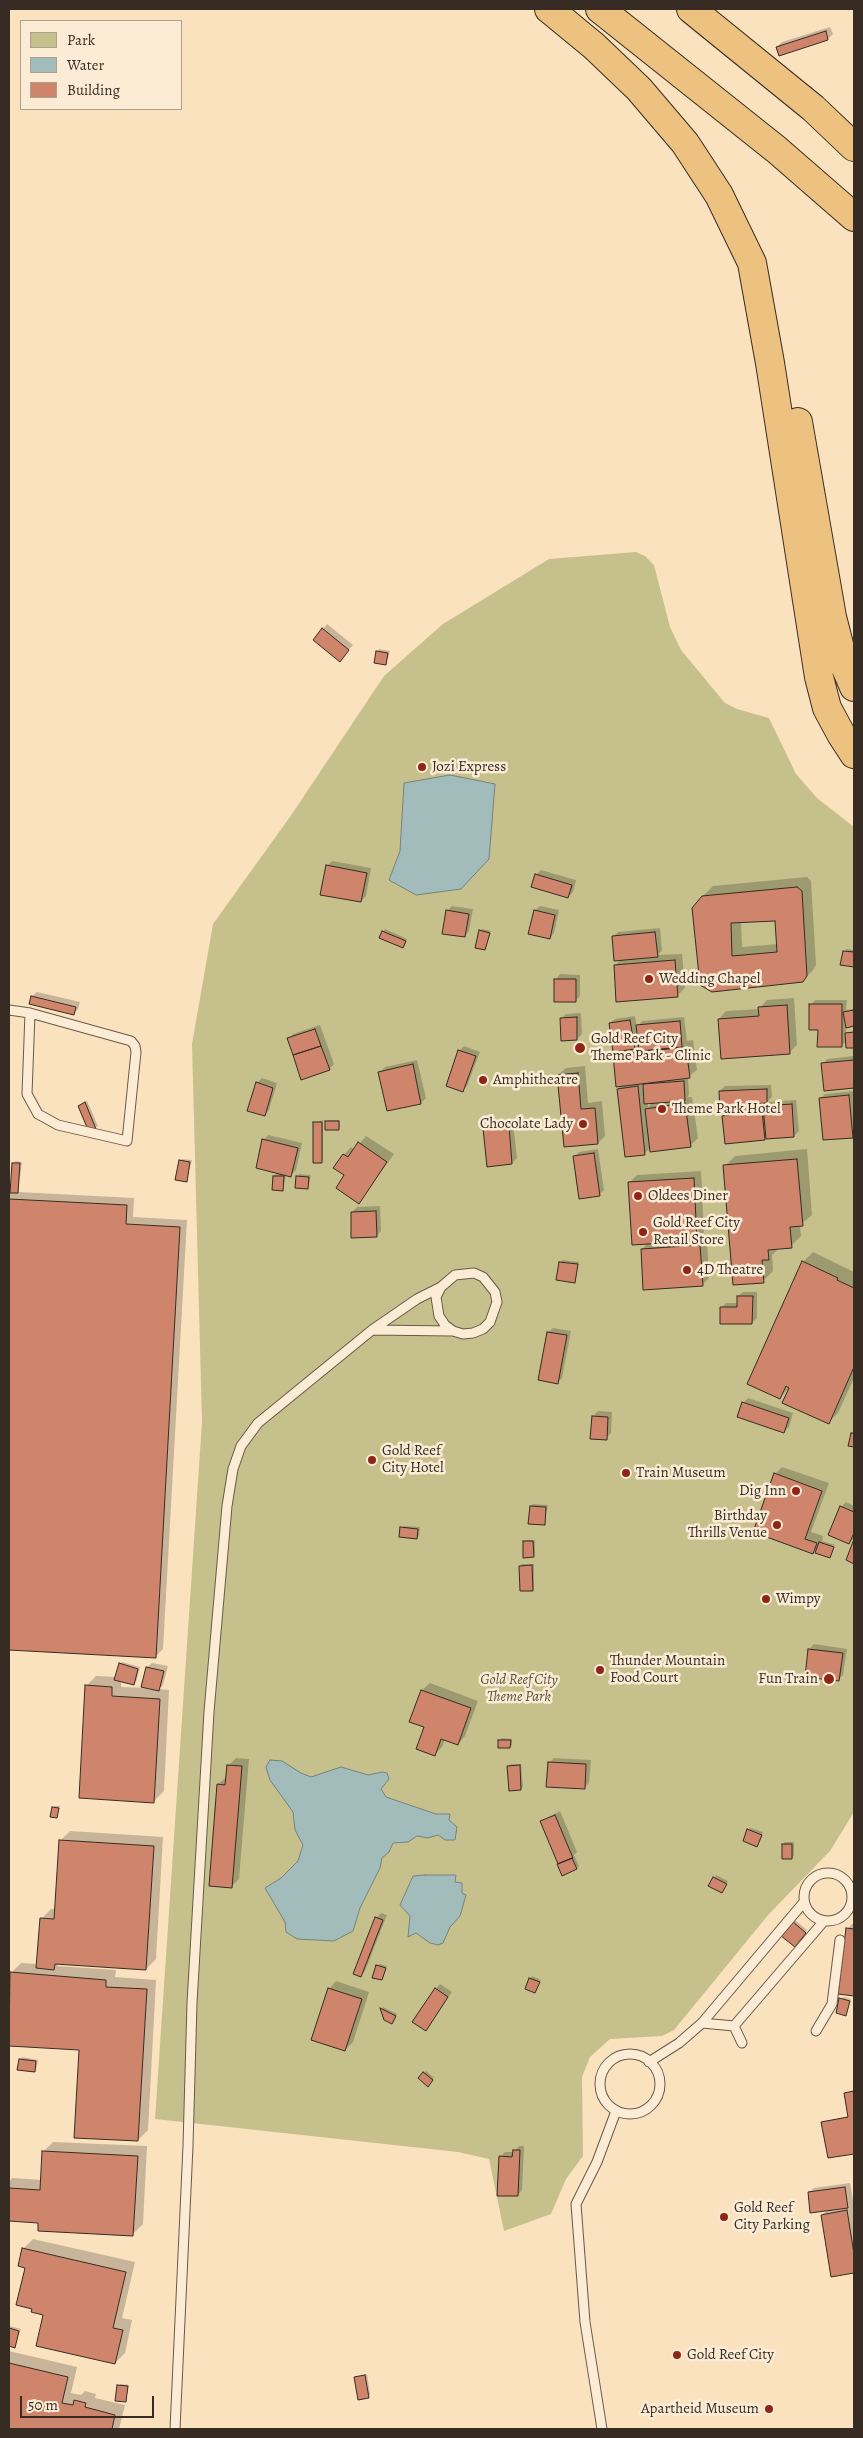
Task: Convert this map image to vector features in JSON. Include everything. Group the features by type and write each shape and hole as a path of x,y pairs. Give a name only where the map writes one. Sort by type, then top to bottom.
{"highway":[{"path":"549,9 594,46 639,89 685,143 719,195 774,310 787,362 832,618 844,664 854,687"},
{"path":"600,9 777,150 854,217"},
{"path":"691,9 813,108 854,147"},
{"path":"752,263 819,677 828,708 840,734 854,754"}],"lane":[{"path":"9,1010 30,1013 131,1041 135,1046 127,1141 58,1125 38,1114 27,1094 30,1013"},
{"path":"175,2429 188,2155 192,2003 208,1722 227,1506 233,1469 241,1446 258,1423 372,1330 417,1298 441,1287 455,1275 474,1273 483,1277 495,1292 497,1302 490,1322 483,1329 473,1333 372,1330"},
{"path":"441,1287 436,1297 439,1316 445,1325 453,1331"},
{"path":"649,2062 679,2042 702,2023 804,1902 806,1887 818,1876 833,1874 846,1882 852,1896 847,1912 834,1921 824,1921 812,1916 804,1902"},
{"path":"734,2026 824,1921"},
{"path":"816,2031 832,2004 840,1940"},
{"path":"702,2023 734,2026"},
{"path":"734,2026 742,2043"},
{"path":"621,2056 641,2056 655,2069 659,2087 652,2104 636,2114 616,2112 603,2098 600,2088 605,2068 621,2056"},
{"path":"602,2429 586,2334 576,2204 597,2162 616,2112"}],"green space":[{"name":"Gold Reef City Theme Park","path":"636,552 645,556 654,565 670,627 681,650 725,703 737,709 769,718 796,774 817,798 854,827 854,1812 830,1851 769,1914 674,2030 662,2036 610,2039 590,2057 582,2077 583,2156 566,2179 551,2214 504,2231 489,2159 458,2152 155,2119 202,1422 192,1044 213,924 292,814 384,676 443,624 549,559"}],"water":[{"path":"450,775 495,784 489,859 461,889 416,895 389,880 400,851 404,783"},
{"path":"270,1760 282,1761 311,1777 341,1767 368,1775 382,1772 387,1773 389,1779 381,1789 386,1797 436,1814 450,1814 449,1820 457,1827 455,1840 445,1840 438,1835 428,1838 417,1836 408,1842 393,1843 389,1852 382,1858 380,1868 360,1908 353,1931 334,1941 297,1939 286,1932 285,1922 265,1888 281,1878 298,1861 303,1845 295,1830 293,1812 270,1780 266,1767"},
{"path":"456,1875 455,1882 462,1883 462,1893 466,1895 460,1916 450,1927 443,1943 438,1945 430,1943 416,1933 408,1937 410,1916 400,1905 413,1876"}],"building":[{"path":"826,31 828,40 779,56 776,47"},
{"path":"322,628 349,650 340,662 313,640"},
{"path":"376,651 388,653 386,665 374,663"},
{"path":"326,865 367,873 361,902 320,895"},
{"path":"535,874 572,885 568,898 531,887"},
{"path":"797,887 802,891 807,976 803,982 712,992 700,985 692,908 702,896","holes":["775,921 777,952 732,956 731,923"]},
{"path":"446,910 469,914 465,937 442,934"},
{"path":"534,910 555,915 550,939 528,934"},
{"path":"479,930 490,933 485,950 475,948"},
{"path":"382,931 406,941 403,948 379,938"},
{"path":"655,932 658,957 614,961 612,936"},
{"path":"843,951 854,952 854,967 840,965"},
{"path":"675,960 678,997 616,1002 614,965"},
{"path":"554,979 576,979 576,1002 554,1002"},
{"path":"31,996 76,1007 74,1015 29,1004"},
{"path":"809,1004 842,1004 842,1047 817,1047 818,1030 809,1030"},
{"path":"787,1005 790,1054 721,1059 718,1019 759,1016 758,1007"},
{"path":"854,1010 854,1026 846,1028 843,1012"},
{"path":"577,1017 577,1040 561,1041 560,1018"},
{"path":"630,1020 635,1049 613,1052 609,1023"},
{"path":"680,1021 682,1047 639,1051 636,1025"},
{"path":"315,1029 321,1046 293,1055 287,1038"},
{"path":"854,1032 854,1048 846,1048 845,1033"},
{"path":"321,1046 330,1070 301,1080 293,1055"},
{"path":"686,1047 690,1078 616,1087 613,1055"},
{"path":"458,1050 476,1056 463,1092 446,1086"},
{"path":"854,1060 854,1088 824,1091 821,1063"},
{"path":"413,1064 421,1104 387,1111 378,1072"},
{"path":"578,1073 581,1109 595,1108 598,1144 564,1147 557,1075"},
{"path":"684,1081 685,1101 644,1104 643,1084"},
{"path":"256,1082 273,1088 265,1116 247,1111"},
{"path":"638,1086 645,1155 625,1157 617,1089"},
{"path":"767,1089 767,1103 752,1104 752,1112 720,1113 719,1091"},
{"path":"849,1095 853,1138 823,1140 819,1098"},
{"path":"85,1102 96,1129 89,1132 78,1106"},
{"path":"685,1103 691,1147 650,1152 645,1109"},
{"path":"792,1104 794,1137 766,1139 763,1106"},
{"path":"762,1111 765,1140 725,1144 722,1116"},
{"path":"325,1121 339,1121 339,1130 325,1130"},
{"path":"313,1122 322,1122 322,1163 313,1163"},
{"path":"509,1126 512,1164 487,1167 483,1128"},
{"path":"262,1139 298,1148 291,1177 256,1168"},
{"path":"358,1142 387,1162 359,1204 336,1188 344,1175 333,1168 343,1154 348,1157"},
{"path":"594,1153 600,1196 579,1199 573,1156"},
{"path":"797,1159 803,1226 790,1227 792,1248 768,1250 769,1260 762,1260 764,1283 733,1285 723,1165"},
{"path":"179,1160 190,1162 187,1182 175,1180"},
{"path":"12,1163 20,1163 18,1193 10,1193"},
{"path":"273,1176 284,1176 283,1191 272,1190"},
{"path":"296,1176 309,1177 308,1189 295,1188"},
{"path":"694,1178 697,1241 632,1245 628,1182"},
{"path":"9,1199 127,1205 126,1224 180,1227 156,1658 9,1650"},
{"path":"376,1211 377,1237 351,1238 351,1212"},
{"path":"700,1245 703,1286 643,1290 641,1249"},
{"path":"802,1261 838,1278 837,1280 854,1288 854,1367 829,1424 782,1403 789,1388 786,1386 780,1399 747,1384"},
{"path":"559,1262 578,1264 575,1283 556,1280"},
{"path":"737,1296 753,1296 752,1324 720,1324 720,1307 737,1307"},
{"path":"547,1332 567,1335 558,1384 538,1380"},
{"path":"742,1402 789,1418 784,1433 737,1417"},
{"path":"592,1416 608,1417 607,1440 590,1439"},
{"path":"851,1433 854,1433 854,1447 848,1446"},
{"path":"774,1473 822,1491 805,1539 817,1543 813,1554 753,1532"},
{"path":"530,1506 546,1507 545,1525 528,1524"},
{"path":"840,1506 854,1512 854,1533 849,1544 828,1535"},
{"path":"400,1527 418,1529 417,1539 399,1537"},
{"path":"854,1539 854,1564 846,1560"},
{"path":"523,1541 533,1541 534,1557 523,1558"},
{"path":"819,1542 834,1547 830,1558 815,1553"},
{"path":"532,1565 533,1591 520,1591 519,1566"},
{"path":"808,1649 843,1653 839,1681 805,1677"},
{"path":"119,1663 138,1669 134,1685 114,1680"},
{"path":"146,1667 164,1671 159,1691 141,1687"},
{"path":"85,1685 112,1687 112,1696 160,1699 154,1803 79,1798"},
{"path":"421,1690 471,1708 458,1745 441,1739 435,1756 416,1749 424,1727 409,1722"},
{"path":"498,1740 511,1740 510,1748 498,1748"},
{"path":"548,1762 586,1764 585,1789 546,1787"},
{"path":"227,1765 242,1766 232,1888 209,1886 217,1784 225,1785"},
{"path":"520,1765 521,1790 509,1791 507,1766"},
{"path":"52,1807 59,1808 57,1818 50,1817"},
{"path":"555,1815 573,1858 558,1864 540,1821"},
{"path":"747,1829 762,1835 757,1847 743,1841"},
{"path":"59,1840 154,1846 146,1970 55,1964 54,1970 36,1968 40,1918 54,1919"},
{"path":"782,1844 792,1844 792,1859 782,1859"},
{"path":"572,1858 577,1869 562,1876 557,1864"},
{"path":"713,1877 727,1884 722,1893 708,1886"},
{"path":"375,1917 383,1920 361,1977 353,1974"},
{"path":"792,1921 806,1933 795,1947 781,1936"},
{"path":"846,1928 854,1929 854,1996 838,1994"},
{"path":"376,1965 386,1968 382,1980 372,1978"},
{"path":"10,1972 106,1980 106,1987 147,1989 138,2141 74,2138 79,2050 9,2046"},
{"path":"529,1978 540,1982 535,1993 525,1989"},
{"path":"328,1988 362,1999 345,2051 311,2040"},
{"path":"435,1988 448,1997 426,2031 412,2022"},
{"path":"839,1998 850,2001 846,2016 836,2013"},
{"path":"380,2008 396,2016 392,2024 384,2020"},
{"path":"19,2059 36,2061 35,2072 17,2070"},
{"path":"423,2072 433,2080 428,2087 418,2078"},
{"path":"854,2091 854,2154 828,2158 821,2122 848,2117 844,2093"},
{"path":"513,2150 520,2150 518,2196 497,2196 499,2156 512,2157"},
{"path":"42,2151 138,2156 133,2236 38,2231 38,2223 9,2221 9,2188 40,2190"},
{"path":"845,2187 848,2208 810,2213 808,2192"},
{"path":"847,2210 854,2254 854,2273 831,2277 821,2215"},
{"path":"22,2248 126,2272 113,2328 123,2330 115,2364 36,2346 43,2315 31,2312 32,2309 16,2305 25,2268 18,2266"},
{"path":"9,2328 19,2331 15,2348 9,2346"},
{"path":"9,2363 68,2377 62,2403 73,2405 74,2400 86,2403 85,2407 115,2415 112,2429 9,2429"},
{"path":"365,2375 369,2398 358,2400 354,2377"},
{"path":"117,2385 128,2386 126,2402 115,2401"}],"place":[{"name":"Jozi Express","path":"422,767"},
{"name":"Wedding Chapel","path":"649,979"},
{"name":"Gold Reef City Theme Park - Clinic","path":"580,1048"},
{"name":"Amphitheatre","path":"483,1080"},
{"name":"Theme Park Hotel","path":"662,1109"},
{"name":"Chocolate Lady","path":"583,1124"},
{"name":"Oldees Diner","path":"638,1196"},
{"name":"Gold Reef City Retail Store","path":"643,1232"},
{"name":"4D Theatre","path":"687,1270"},
{"name":"Gold Reef City Hotel","path":"372,1460"},
{"name":"Train Museum","path":"626,1473"},
{"name":"Dig Inn","path":"796,1491"},
{"name":"Birthday Thrills Venue","path":"777,1525"},
{"name":"Wimpy","path":"766,1599"},
{"name":"Thunder Mountain Food Court","path":"600,1670"},
{"name":"Fun Train","path":"829,1679"},
{"name":"Gold Reef City Parking","path":"724,2217"},
{"name":"Gold Reef City","path":"677,2355"},
{"name":"Apartheid Museum","path":"769,2409"}]}
